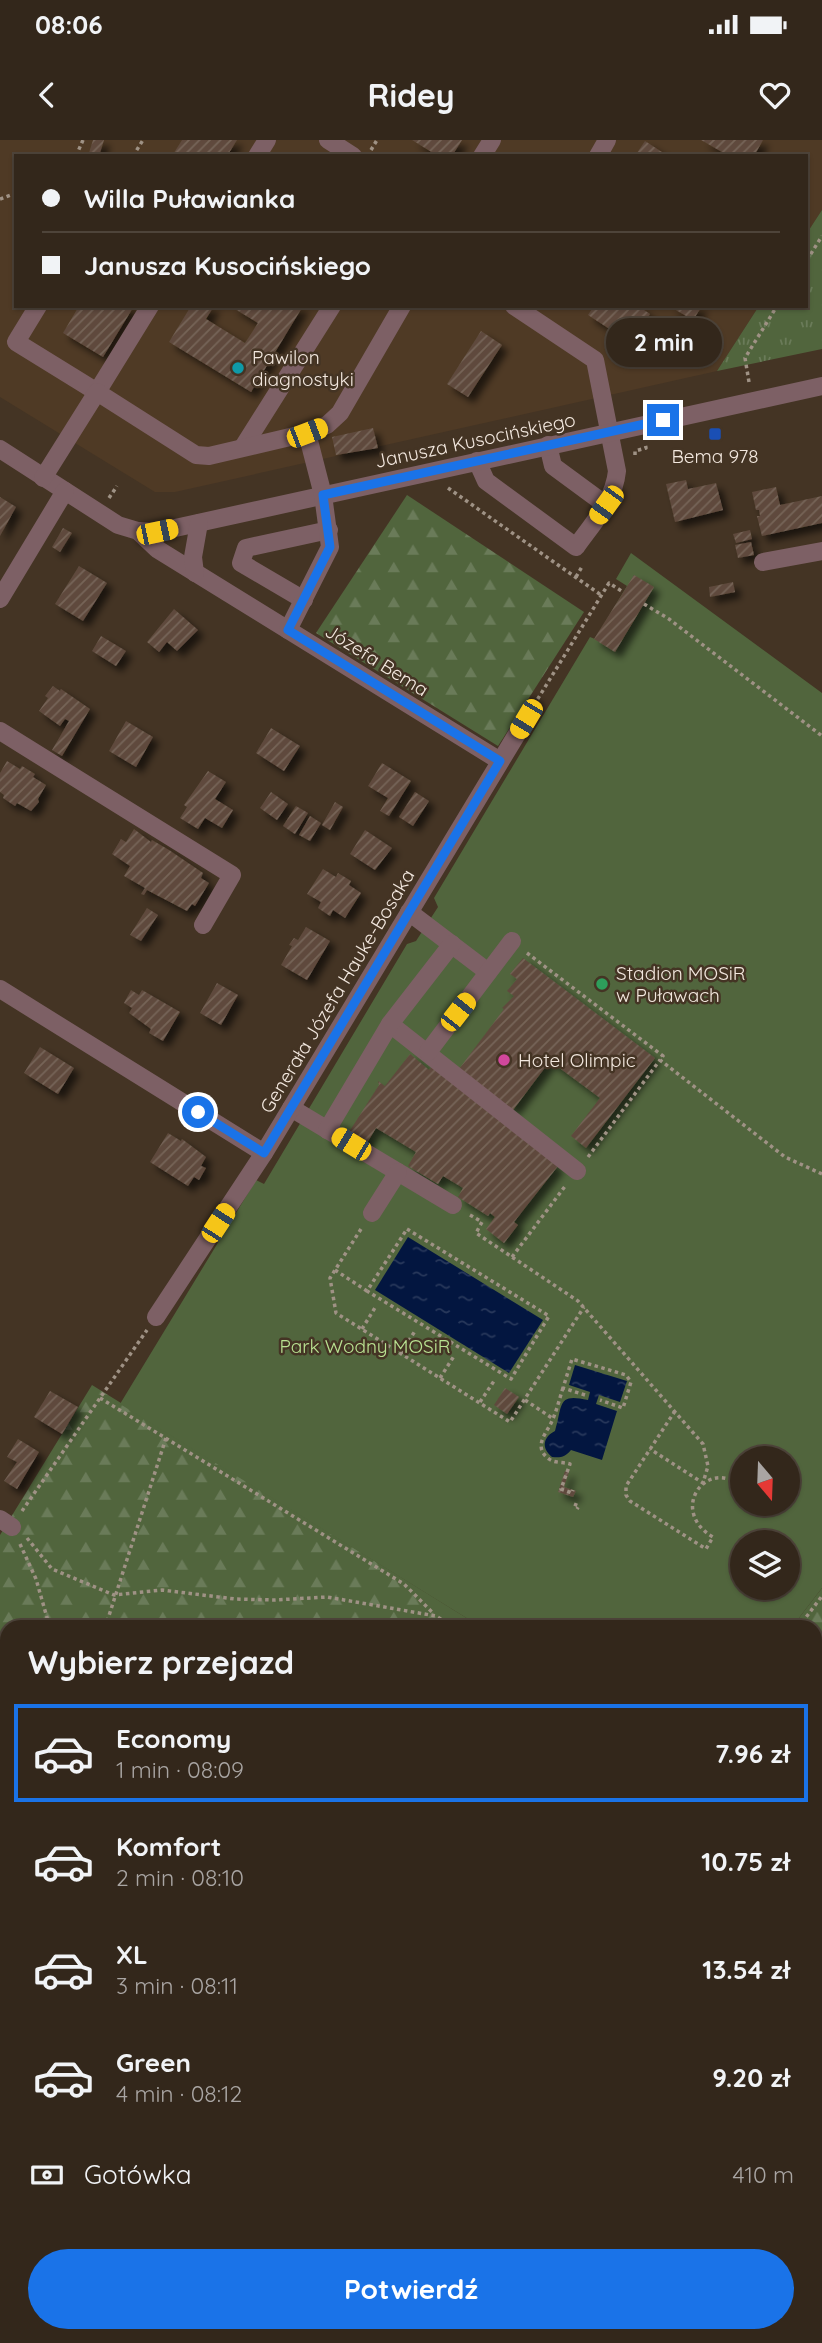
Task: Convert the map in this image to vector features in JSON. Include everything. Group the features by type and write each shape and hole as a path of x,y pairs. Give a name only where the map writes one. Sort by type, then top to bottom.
{"street":[{"path":"328,140 350,154"},
{"path":"37,308 16,342 196,455 209,456 307,433 327,425 340,413 401,308"},
{"path":"43,478 149,308"},
{"path":"243,447 331,308"},
{"path":"477,461 485,481 576,547 606,505 615,485 617,471 595,360 517,308"},
{"name":"Janusza Kusocińskiego","path":"138,531 157,532 822,386"},
{"path":"288,630 330,547 323,495 307,433"},
{"path":"548,445 553,466 606,505"},
{"name":"Józefa Bema","path":"0,449 118,525 138,531 157,549 500,761"},
{"path":"0,599 65,491"},
{"path":"195,573 193,557 199,523"},
{"path":"304,600 241,563 246,548 329,530"},
{"path":"763,562 822,551"},
{"name":"Generała Józefa Hauke-Bosaka","path":"156,1317 264,1153 526,719"},
{"path":"0,731 232,875 203,925"},
{"path":"409,912 488,972"},
{"path":"428,1052 512,941"},
{"path":"327,1130 390,1024 452,944"},
{"path":"0,989 264,1153"},
{"path":"390,1024 577,1171"},
{"path":"290,1108 453,1205"},
{"path":"372,1213 398,1172"}],"path":[{"path":"808,258 822,236"},
{"path":"753,401 745,358 777,308"},
{"path":"443,485 601,595"},
{"path":"526,719 609,583 624,592"},
{"path":"644,604 669,619 822,736"},
{"path":"512,941 663,1056 660,1060 785,1157 822,1174"},
{"path":"453,1205 482,1222 476,1233 578,1301 675,1411 703,1444 708,1466 692,1504 697,1525 713,1537 706,1549 630,1501 626,1495 626,1486 675,1411"},
{"path":"372,1213 330,1278 336,1313 510,1422 584,1307"},
{"path":"335,1270 367,1291 511,1379 549,1317 407,1229 367,1291"},
{"path":"362,1329 376,1307"},
{"path":"6,1523 100,1398 156,1317"},
{"path":"401,1354 415,1331"},
{"path":"440,1378 454,1356"},
{"path":"573,1490 572,1493 561,1489 570,1464 549,1459 540,1444 572,1359 625,1375 632,1382 623,1408 600,1400"},
{"path":"479,1403 494,1381"},
{"path":"563,1388 585,1395"},
{"path":"100,1398 404,1584 442,1620"},
{"path":"525,1399 552,1418"},
{"path":"107,1620 166,1438"},
{"path":"650,1449 703,1483 725,1478 730,1481"},
{"path":"6,1523 26,1537 52,1569 114,1595 162,1590 235,1599 327,1597 436,1616"},
{"path":"6,1523 36,1580 48,1620"},
{"path":"804,1620 822,1595"}],"shaded area":[{"path":"0,140 822,140 822,210 808,231 808,154 14,154 14,308 758,308 717,371 175,492 155,492 0,397"}],"green space":[{"path":"822,210 822,349 717,371 758,308 808,308 808,231"},
{"path":"407,495 584,612 498,746 316,633"},
{"name":"Park Wodny MOSiR","path":"631,553 822,693 822,1588 797,1620 470,1620 120,1404 256,1180 264,1184 407,944 416,941 438,907 434,898 590,637 595,639 627,586 616,579"},
{"path":"92,1385 470,1620 0,1620 0,1535"},
{"path":"822,1588 822,1620 797,1620"}],"water":[{"path":"408,1237 543,1320 509,1373 375,1290"},
{"path":"575,1365 627,1381 620,1402 599,1395 596,1404 617,1411 602,1460 571,1450 563,1456 552,1457 545,1446 548,1436 555,1431 563,1403 571,1398 588,1400 590,1392 569,1385"}],"building":[{"path":"93,140 104,140 100,154 89,154"},
{"path":"182,140 237,140 228,154 173,154"},
{"path":"412,140 462,140 453,154 435,154"},
{"path":"701,140 763,140 755,154 726,154"},
{"path":"645,141 665,154 636,154"},
{"path":"78,308 133,308 103,357 63,333"},
{"name":"Pawilon diagnostyki","path":"190,308 213,308 206,319 245,343 258,323 233,308 302,308 251,392 169,342"},
{"path":"593,308 641,308 650,314 631,343 588,315"},
{"path":"672,308 701,308 693,320"},
{"path":"481,331 502,345 468,397 447,384"},
{"path":"373,428 378,448 336,455 332,437"},
{"path":"686,480 688,489 716,483 723,510 675,522 666,484"},
{"path":"776,487 780,505 822,496 822,523 762,536 757,516 760,516 759,510 756,510 752,492"},
{"path":"0,497 16,507 0,536"},
{"path":"63,528 72,533 60,552 52,547"},
{"path":"750,530 752,539 736,543 733,534"},
{"path":"751,542 754,555 738,558 735,545"},
{"path":"79,566 107,583 83,621 55,604"},
{"path":"634,575 654,587 615,652 594,639"},
{"path":"733,582 735,592 710,597 709,587"},
{"path":"174,609 198,630 177,651 167,642 159,652 147,642"},
{"path":"101,636 126,651 116,666 92,651"},
{"path":"53,686 90,709 62,756 52,750 69,721 65,719 60,726 39,711"},
{"path":"126,721 153,737 136,767 109,751"},
{"path":"271,728 300,746 284,771 256,753"},
{"path":"7,761 35,774 33,777 46,785 39,802 31,811 17,803 15,806 3,798 4,795 0,792 0,773"},
{"path":"382,763 411,781 389,816 380,811 388,798 368,786"},
{"path":"208,771 226,782 215,799 233,810 222,828 205,818 198,829 180,818 187,807 184,805"},
{"path":"271,792 288,804 277,820 260,808"},
{"path":"415,792 429,801 413,826 399,817"},
{"path":"335,802 343,807 330,830 322,825"},
{"path":"296,806 308,813 295,834 283,826"},
{"path":"310,816 321,823 310,841 299,835"},
{"path":"134,829 203,873 201,878 209,883 195,906 192,904 187,911 147,890 144,895 141,894 145,888 124,876 130,866 112,854 121,839 126,842"},
{"path":"365,830 392,848 375,870 350,854"},
{"path":"323,869 336,877 338,873 351,881 349,885 361,893 345,918 333,910 330,916 318,908 321,902 307,894"},
{"path":"147,908 158,915 141,941 130,935"},
{"path":"306,927 330,941 307,980 281,965 292,946 289,945 294,938 298,940"},
{"path":"523,958 655,1058 586,1148 571,1136 600,1098 550,1061 513,1110 459,1069 504,1009 502,1008 514,996 507,991 517,979 510,974"},
{"path":"217,983 238,995 221,1025 200,1013"},
{"path":"131,990 139,995 142,990 180,1012 163,1041 149,1033 151,1029 129,1013 132,1008 124,1003"},
{"path":"40,1047 74,1068 58,1094 24,1073"},
{"path":"410,1054 429,1070 432,1066 558,1166 514,1222 518,1225 504,1243 486,1229 495,1217 490,1213 488,1216 458,1197 463,1188 443,1176 438,1184 408,1166 416,1152 376,1128 367,1143 349,1132 379,1085 378,1081 385,1086"},
{"path":"168,1133 181,1141 182,1139 206,1157 201,1166 206,1168 199,1180 194,1177 188,1186 150,1162"},
{"path":"505,1388 519,1397 507,1414 494,1405"},
{"path":"50,1391 78,1407 62,1434 34,1417"},
{"path":"18,1439 39,1452 17,1489 4,1481 17,1462 7,1457"},
{"path":"565,1471 569,1472 564,1487 576,1491 573,1497 558,1492"}],"place":[{"name":"Pawilon diagnostyki","path":"238,368"},
{"name":"Bema 978","path":"715,434"},
{"name":"Stadion MOSiR w Puławach","path":"602,984"},
{"name":"Hotel Olimpic","path":"504,1060"}],"route":[{"path":"198,1112 264,1153 500,761 288,630 330,547 323,495 663,420"}]}
